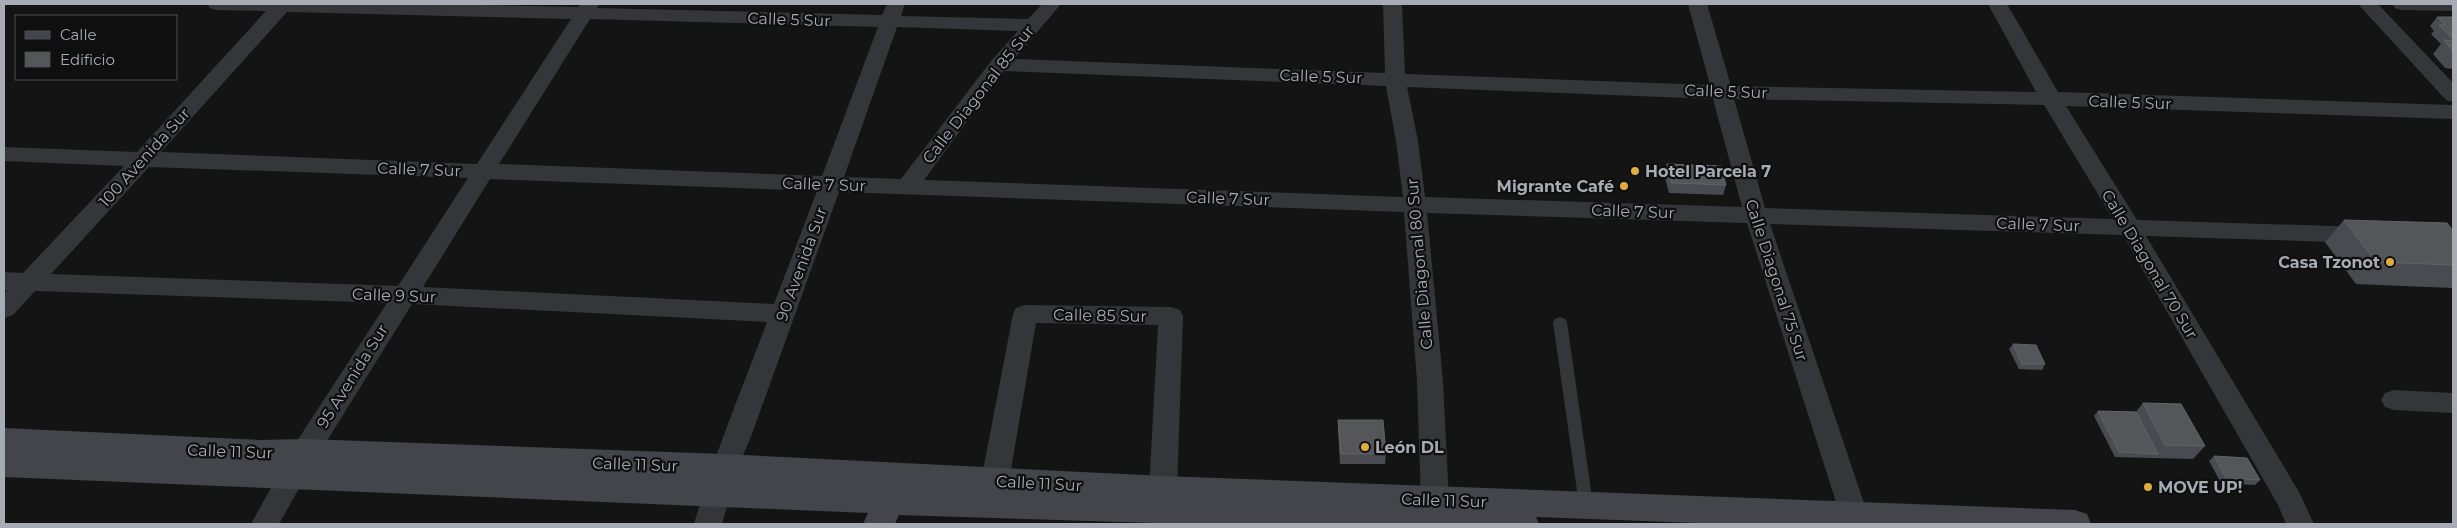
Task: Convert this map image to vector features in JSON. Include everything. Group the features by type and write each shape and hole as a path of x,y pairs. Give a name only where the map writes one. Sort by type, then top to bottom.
{"main road":[{"name":"Calle 11 Sur","path":"4,441 260,453 299,464"},
{"name":"Calle 11 Sur","path":"4,464 299,464 721,480 998,503 1438,515 1586,505 1855,520 2075,524"},
{"name":"Calle 11 Sur","path":"721,480 884,513"},
{"name":"Calle 11 Sur","path":"921,496 995,481 1163,489 1523,524"},
{"path":"884,513 921,496"}],"street":[{"name":"Calle 5 Sur","path":"216,4 892,13 1031,25"},
{"name":"Calle Diagonal 85 Sur","path":"907,186 998,66 1031,25 1052,4"},
{"name":"Calle Diagonal 80 Sur","path":"1393,4 1395,80 1407,141 1415,205 1430,381 1438,515"},
{"name":"Calle Diagonal 75 Sur","path":"1698,4 1720,92 1755,214 1855,520"},
{"name":"Calle Diagonal 70 Sur","path":"1998,4 2050,99 2130,228 2289,500 2300,524"},
{"path":"2367,4 2453,96"},
{"path":"2402,4 2453,5"},
{"name":"100 Avenida Sur","path":"4,309 282,5"},
{"name":"95 Avenida Sur","path":"265,524 299,464 403,295 587,9"},
{"name":"90 Avenida Sur","path":"708,524 721,480 892,13"},
{"name":"Calle 5 Sur","path":"998,66 1720,92 2050,99 2453,112"},
{"name":"Calle 7 Sur","path":"4,154 1415,205 1755,214 2384,235"},
{"name":"Calle 9 Sur","path":"4,281 403,295 783,314"},
{"name":"Calle 85 Sur","path":"995,481 1025,314 1171,316 1163,489"},
{"path":"2394,400 2453,403"}],"lane":[{"path":"1560,322 1586,505"}],"building":[{"path":"2437,17 2453,17 2453,39 2439,25 2445,25"},
{"path":"2444,40 2453,41 2453,51"},
{"path":"1667,164 1721,166 1726,185 1672,183"},
{"path":"2344,220 2447,223 2453,231 2453,265 2376,262"},
{"path":"2013,344 2036,345 2045,364 2022,364"},
{"path":"2143,403 2181,404 2205,446 2165,445"},
{"path":"2098,411 2136,412 2158,454 2119,452"},
{"path":"1338,420 1383,420 1386,454 1341,454"},
{"path":"2214,456 2247,458 2260,480 2226,478"}],"place":[{"name":"Hotel Parcela 7","path":"1635,171"},
{"name":"Migrante Café","path":"1624,186"},
{"name":"Casa Tzonot","path":"2390,262"},
{"name":"León DL","path":"1365,447"},
{"name":"MOVE UP!","path":"2148,487"}]}
